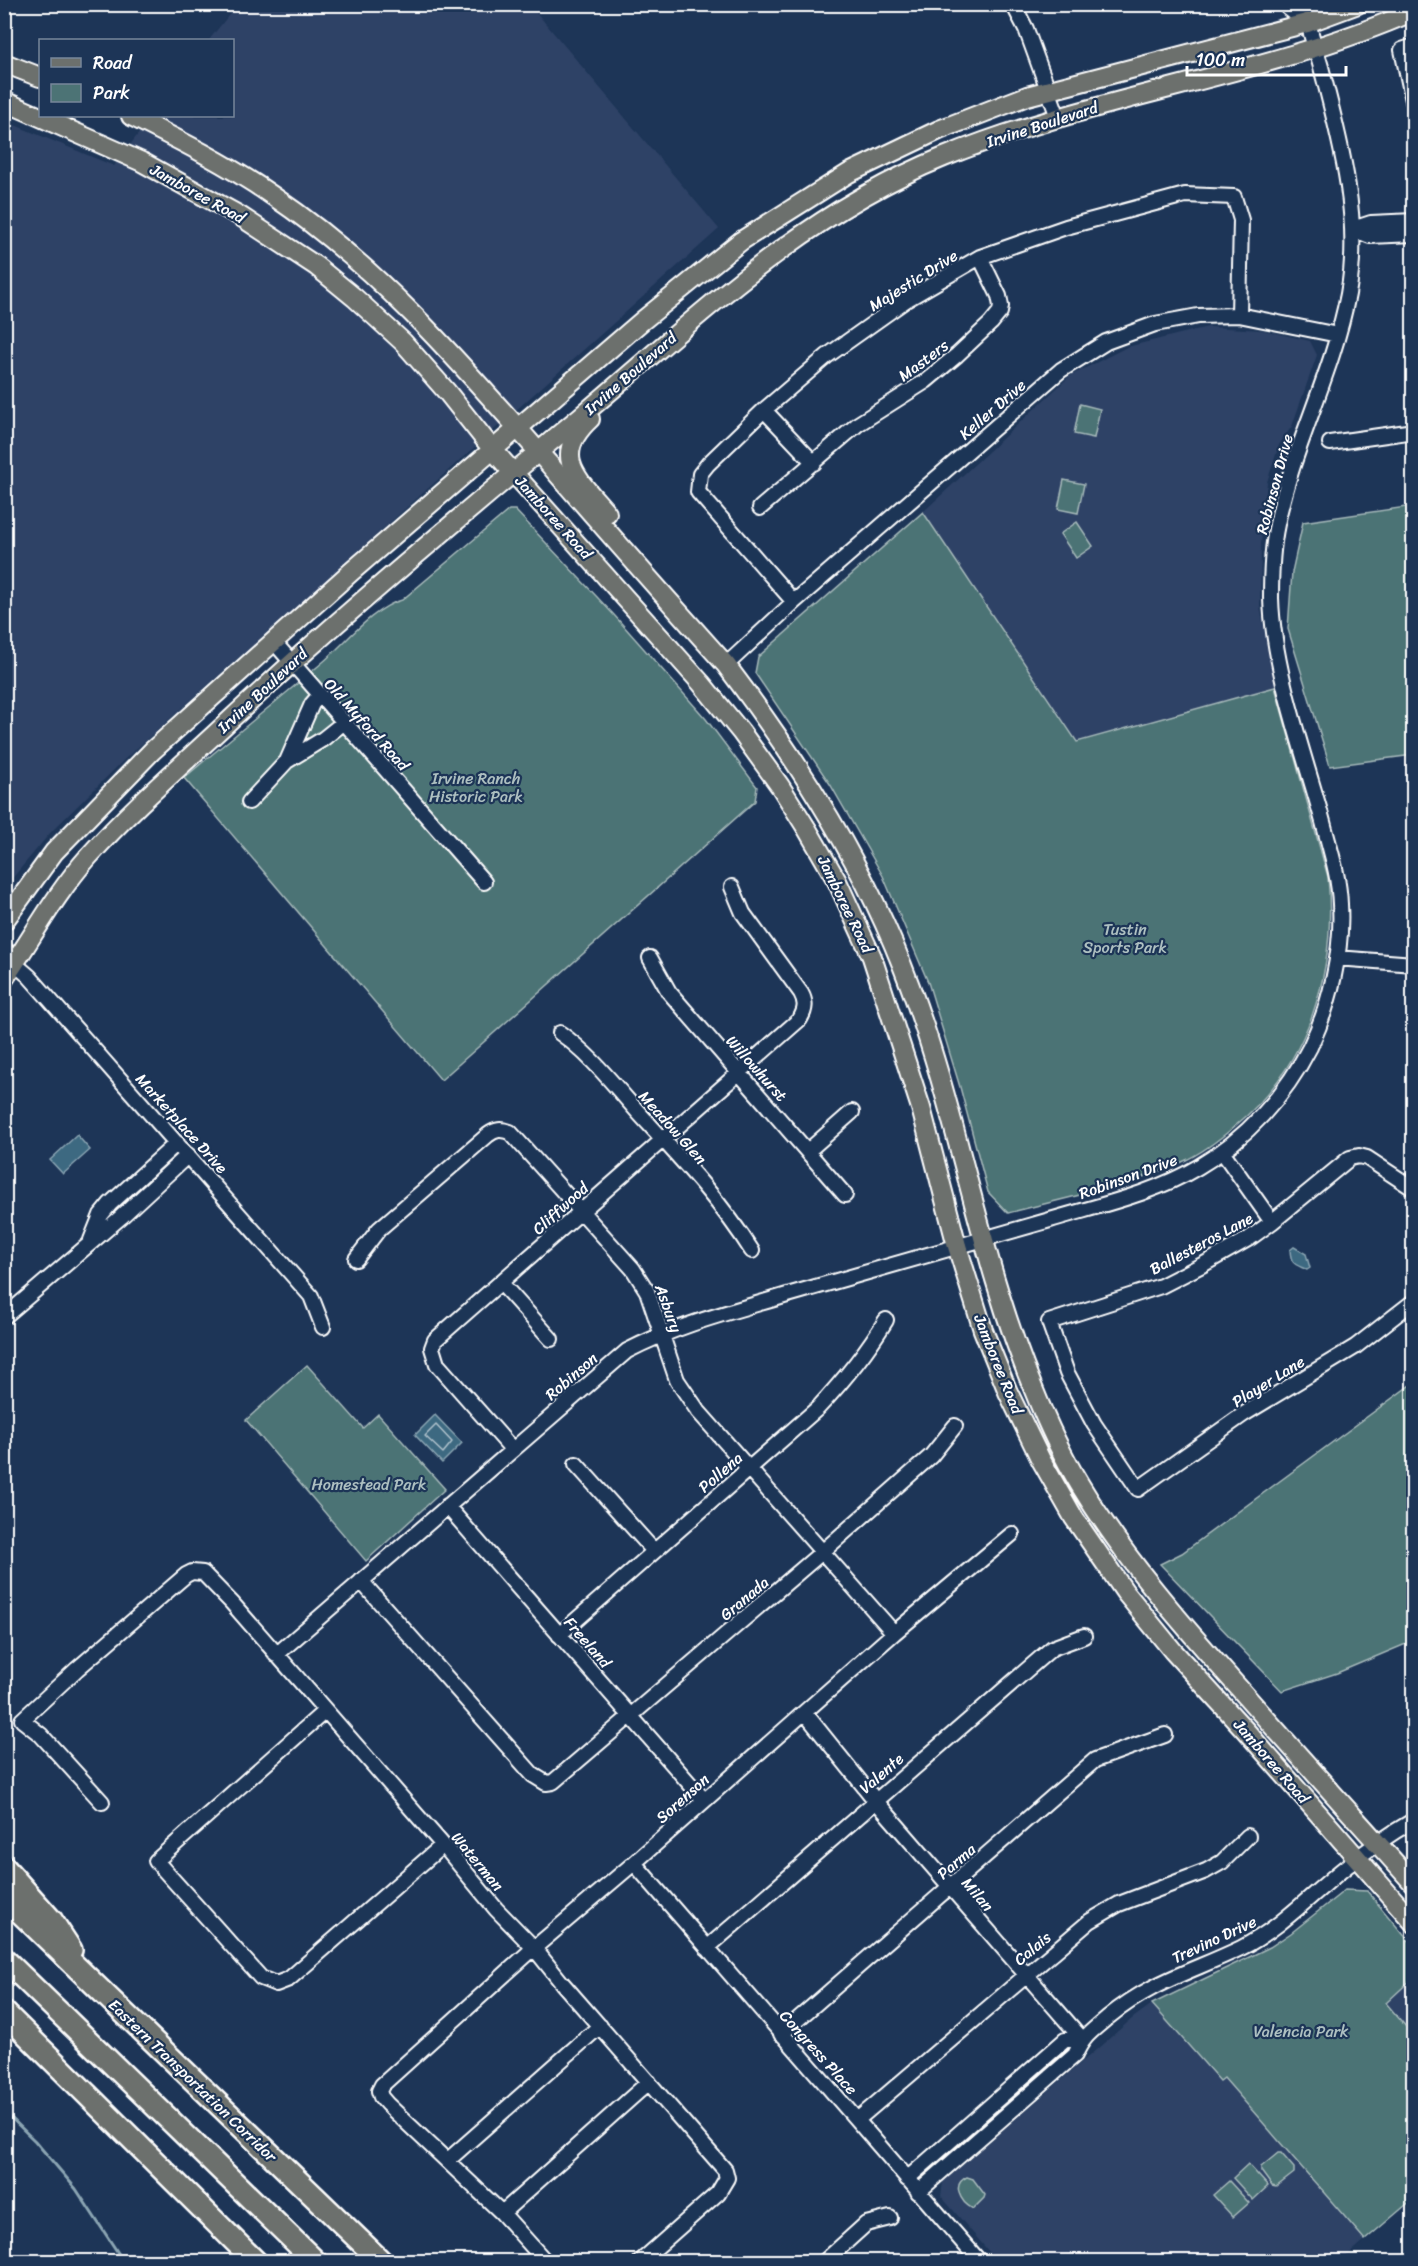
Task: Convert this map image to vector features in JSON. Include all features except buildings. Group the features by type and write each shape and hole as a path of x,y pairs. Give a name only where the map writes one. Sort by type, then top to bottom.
{"highway":[{"path":"4,1867 52,1921 91,1981"},
{"name":"Eastern Transportation Corridor","path":"4,1898 382,2262"},
{"path":"4,1959 316,2262"},
{"path":"4,2012 256,2262"}],"main road":[{"name":"Irvine Boulevard","path":"4,921 54,852 152,751 351,572 642,321 741,241 849,173 939,130 1027,96 1307,23 1358,4"},
{"name":"Irvine Boulevard","path":"10,971 47,912 88,858 158,786 291,663 513,472 734,284 796,238 878,188 944,157 1059,117 1315,48 1413,11"},
{"path":"4,63 39,77"},
{"name":"Jamboree Road","path":"4,100 39,116"},
{"name":"Jamboree Road","path":"42,117 142,162 240,216 316,266 355,298 403,342 493,450 701,683 780,786 837,881 872,957 921,1108 957,1246 983,1330 1008,1392 1041,1460 1074,1518 1125,1592 1173,1651 1246,1731 1413,1923"},
{"name":"Jamboree Road","path":"133,117 227,166 274,196 391,293 457,359 726,665 812,786 880,911 911,987 935,1063 1005,1312 1033,1389 1079,1483 1160,1598 1413,1884"},
{"path":"659,590 648,563 572,470 570,454 577,431 617,394 667,341"}],"street":[{"path":"1013,4 1026,29 1059,117"},
{"name":"Robinson Drive","path":"1287,4 1307,23"},
{"name":"Robinson Drive","path":"957,1246 1166,1184 1198,1168 1256,1123 1281,1093 1303,1060 1318,1029 1337,958 1341,905 1334,862 1281,671 1274,634 1271,598 1276,525 1338,335 1348,292 1353,229 1347,175 1307,23 1305,4"},
{"path":"1408,48 1413,105"},
{"name":"Majestic Drive","path":"794,602 698,492 700,474 764,410 827,356 906,300 980,257 1066,227 1185,195 1234,197 1241,220 1239,315"},
{"path":"1353,229 1371,224 1413,221"},
{"path":"1353,229 1370,236 1413,234"},
{"name":"Masters","path":"760,508 858,424 926,381 950,362 998,315 1001,306 999,296 980,257"},
{"name":"Keller Drive","path":"726,665 794,602 1061,370 1106,342 1155,324 1198,316 1239,315 1338,335"},
{"path":"764,410 814,463"},
{"path":"1330,443 1413,430"},
{"name":"Old Myford Road","path":"274,642 484,882"},
{"path":"288,761 312,704 319,696"},
{"path":"249,802 288,761 343,723"},
{"name":"Cliffwood","path":"512,1449 437,1364 432,1348 440,1335 581,1210 664,1141 800,1019 805,1005 801,993 742,913 732,887"},
{"name":"Marketplace Drive","path":"4,948 10,971 29,976 311,1296 323,1327"},
{"name":"Willowhurst","path":"650,958 669,992 845,1195"},
{"path":"1337,958 1413,964"},
{"name":"Meadow Glen","path":"560,1033 579,1046 664,1141 732,1219 752,1251"},
{"path":"808,1150 852,1112"},
{"name":"Asbury","path":"356,1259 379,1229 494,1130 502,1129 510,1132 633,1269 647,1291 677,1380 685,1394 821,1554 894,1633"},
{"path":"89,1244 100,1215 177,1143"},
{"path":"1222,1151 1272,1222"},
{"path":"4,1317 121,1217 188,1155"},
{"name":"Ballesteros Lane","path":"1138,1489 1094,1424 1067,1373 1049,1322 1161,1286 1250,1238 1350,1158 1359,1156 1367,1158 1413,1189"},
{"name":"Robinson","path":"276,1655 619,1358 675,1328 957,1246"},
{"path":"501,1283 551,1339"},
{"name":"Player Lane","path":"1138,1489 1244,1414 1355,1347 1413,1301"},
{"name":"Pollena","path":"559,1635 818,1408 865,1353 886,1320"},
{"name":"Granada","path":"361,1581 533,1775 546,1783 553,1782 821,1554 932,1456 955,1426"},
{"path":"576,1464 654,1551"},
{"name":"Freeland","path":"447,1506 704,1800"},
{"name":"Sorenson","path":"447,2161 381,2097 379,2091 386,2080 894,1633 1012,1534"},
{"name":"Waterman","path":"102,1802 41,1735 22,1720 186,1575 197,1572 206,1576 276,1655 720,2163 727,2178 718,2193 640,2262"},
{"name":"Valente","path":"707,1948 1052,1648 1084,1636"},
{"path":"325,1711 156,1861 261,1978 276,1984 289,1979 443,1845"},
{"name":"Milan","path":"805,1713 875,1800 1082,2039"},
{"name":"Parma","path":"781,2034 1095,1760 1165,1735"},
{"name":"Trevino Drive","path":"918,2192 1075,2055 1082,2039 1130,1999 1184,1971 1240,1948 1262,1936 1377,1842 1413,1820"},
{"name":"Calais","path":"857,2120 1090,1921 1106,1911 1222,1862 1248,1836"},
{"name":"Congress Place","path":"633,1863 980,2262"},
{"path":"546,2262 502,2213 447,2161 600,2026"},
{"name":"Trevino Drive","path":"907,2179 1065,2040 1082,2039"},
{"path":"502,2213 649,2082"},
{"path":"824,2262 866,2224 890,2218"}],"shaded area":[{"path":"237,5 530,5 719,229 127,757 51,832 5,887 5,121 114,166 151,117 234,117 234,39 210,39"},
{"path":"1208,327 1263,330 1310,341 1317,355 1292,426 1279,445 1267,482 1261,544 1260,607 1275,687 1077,743 923,512 1070,376 1127,347"},
{"path":"1413,1978 1413,2035 1386,2003"},
{"path":"1152,2004 1219,2081 1224,2077 1365,2240 1341,2261 997,2261 941,2196 943,2182"}],"green space":[{"path":"1080,404 1100,409 1094,438 1074,434"},
{"path":"1064,480 1084,484 1078,513 1058,509"},
{"path":"1413,506 1413,755 1330,766 1288,629 1292,572 1303,522"},
{"name":"Irvine Ranch Historic Park","path":"509,510 515,510 614,615 706,719 757,787 755,801 441,1080 184,778 323,662 360,626 381,610 402,600"},
{"name":"Tustin Sports Park","path":"923,512 1077,742 1275,687 1328,877 1330,912 1328,947 1313,1014 1282,1075 1261,1102 1216,1141 1182,1162 1118,1185 1008,1213 988,1192 960,1087 928,982 883,876 830,784 755,673 758,657"},
{"path":"1077,522 1093,546 1076,558 1060,534"},
{"name":"Homestead Park","path":"307,1365 363,1428 378,1414 445,1489 366,1561 246,1420"},
{"path":"1413,1383 1413,1641 1337,1673 1282,1691 1160,1564 1182,1553"},
{"name":"Valencia Park","path":"1345,1890 1367,1891 1413,1946 1413,1978 1386,2003 1413,2035 1413,2199 1365,2240 1224,2078 1220,2081 1152,2004 1270,1947"},
{"path":"1281,2153 1294,2168 1294,2173 1276,2187 1272,2186 1261,2171 1261,2167"},
{"path":"1248,2164 1268,2186 1253,2200 1233,2178"},
{"path":"967,2177 973,2179 985,2195 973,2209 961,2198 958,2188 962,2180"},
{"path":"1229,2181 1249,2203 1233,2217 1213,2195"}],"water":[{"path":"77,1135 90,1150 63,1174 50,1160"},
{"path":"1294,1247 1306,1254 1310,1268 1307,1270 1293,1261 1290,1250"},
{"path":"435,1415 462,1443 442,1463 415,1435"}],"waterway":[{"path":"4,2111 35,2141 76,2189 124,2262"}]}
